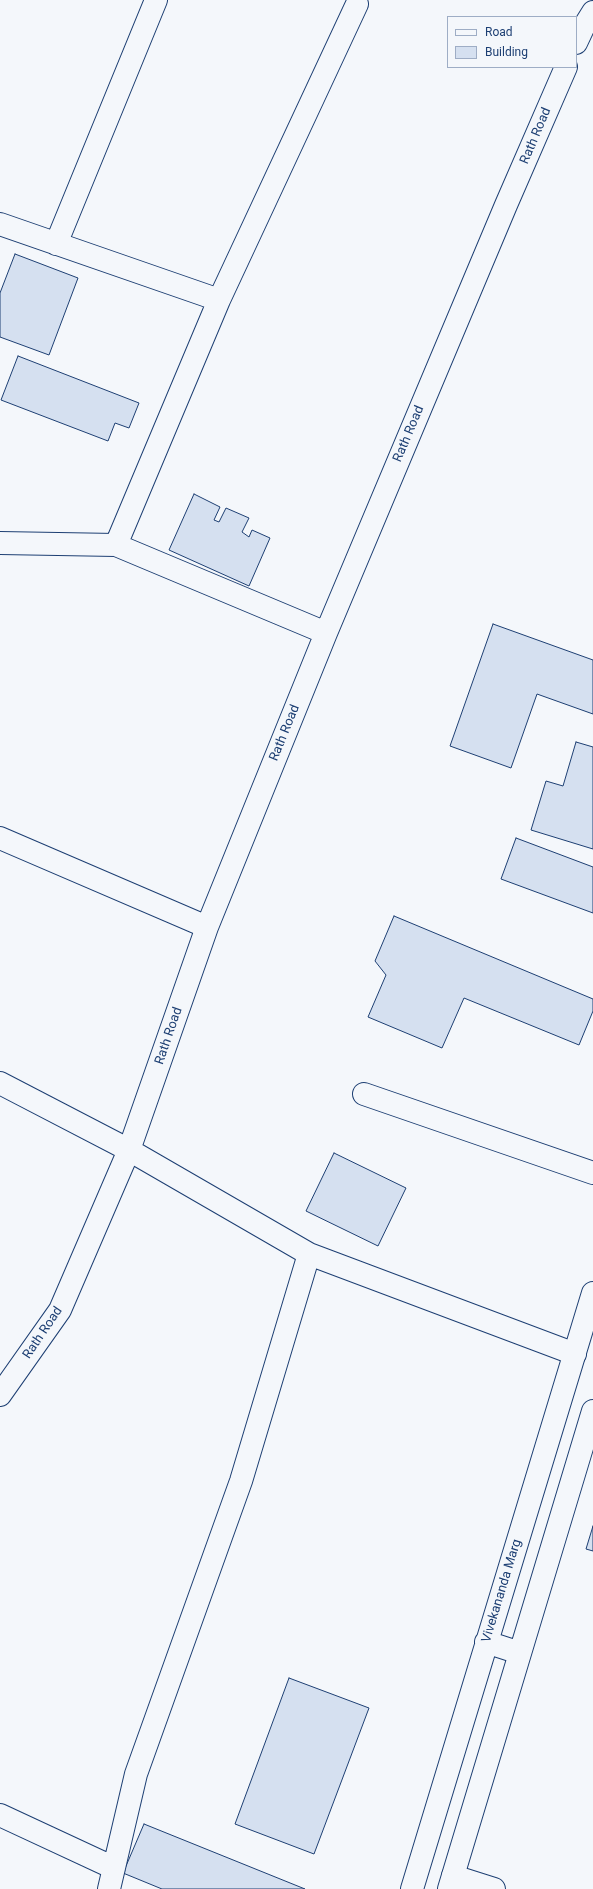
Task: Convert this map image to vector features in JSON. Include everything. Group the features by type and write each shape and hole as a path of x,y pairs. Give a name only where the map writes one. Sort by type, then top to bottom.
{"street":[{"path":"56,244 156,0"},
{"path":"116,545 219,300 357,4"},
{"path":"577,41 593,12"},
{"name":"Rath Road","path":"0,1395 60,1310 129,1150 207,926 326,633 503,212 566,68"},
{"path":"0,224 219,300"},
{"path":"0,543 116,545 326,633"},
{"path":"0,838 207,926"},
{"path":"0,1083 129,1150 309,1254 575,1354"},
{"path":"364,1094 593,1173"},
{"path":"109,1889 136,1774 241,1481 309,1254"},
{"name":"Vivekananda Marg","path":"412,1889 593,1293"},
{"path":"494,1889 451,1882 593,1411"},
{"path":"486,1642 520,1653"},
{"path":"0,1816 114,1868"}],"building":[{"path":"15,254 78,278 49,355 0,337 0,293"},
{"path":"18,356 139,403 129,428 115,423 108,441 1,400"},
{"path":"194,494 220,507 214,520 219,522 226,508 249,518 242,532 249,537 252,530 270,538 249,586 169,550"},
{"path":"493,624 593,660 593,714 537,694 511,768 450,746"},
{"path":"576,742 593,747 593,849 531,830 546,781 563,786"},
{"path":"516,838 593,867 593,913 501,879"},
{"path":"394,916 593,999 593,1011 579,1045 464,998 442,1048 368,1017 386,975 375,961"},
{"path":"334,1153 406,1188 378,1246 306,1211"},
{"path":"593,1526 593,1551 586,1549"},
{"path":"289,1678 369,1708 314,1854 235,1824"},
{"path":"144,1824 305,1889 162,1889 123,1873"}]}
